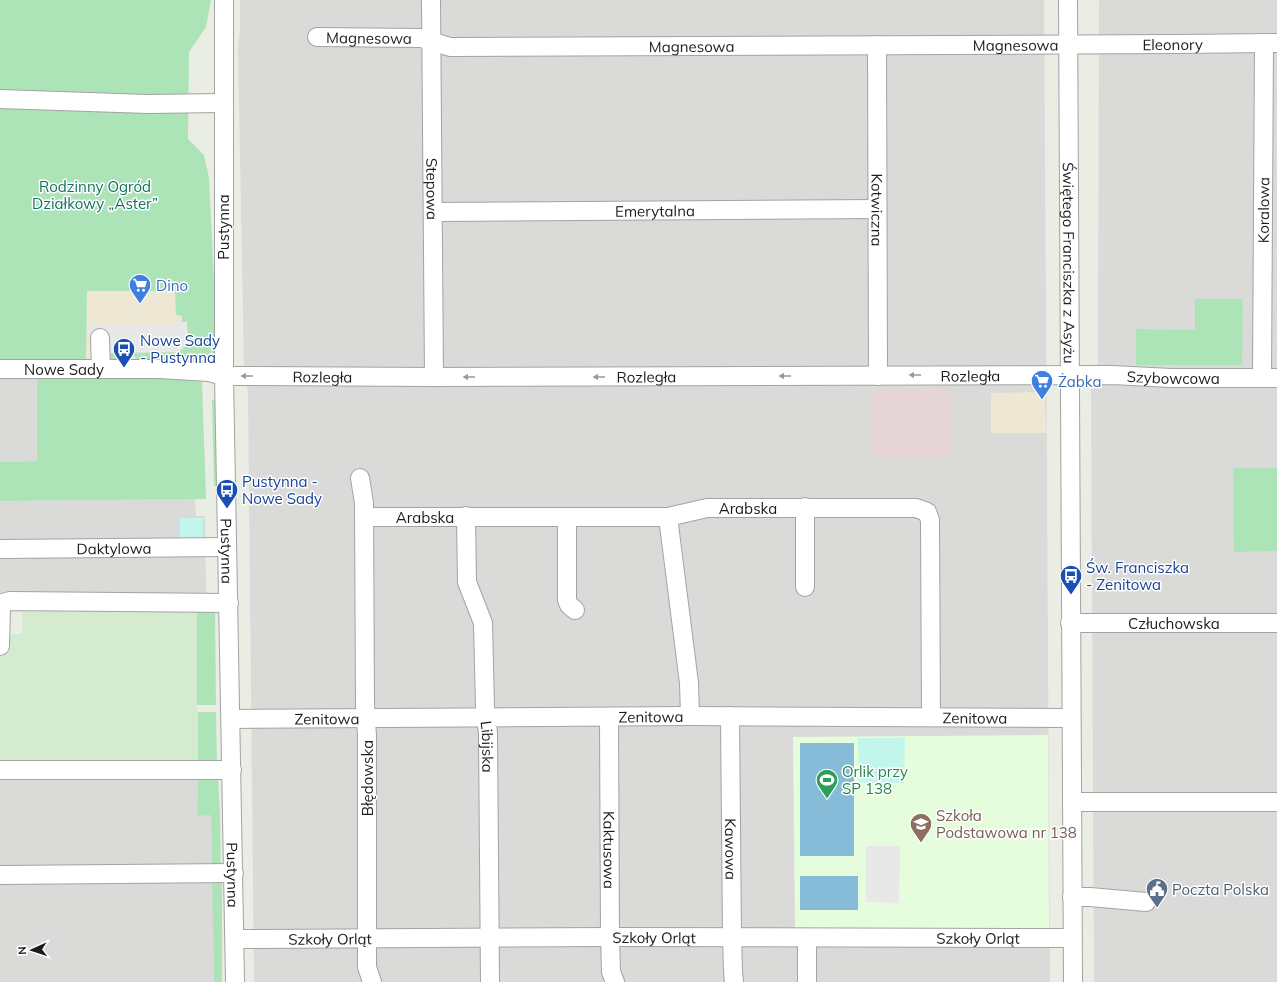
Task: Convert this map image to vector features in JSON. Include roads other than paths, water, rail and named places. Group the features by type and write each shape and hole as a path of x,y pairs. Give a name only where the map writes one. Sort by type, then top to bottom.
{"street":[{"name":"Pustynna","path":"224,0 224,376 235,982"},
{"name":"Stepowa","path":"431,0 434,377"},
{"name":"Świętego Franciszka z Asyżu","path":"1068,0 1073,982"},
{"name":"Magnesowa","path":"317,38 418,38 454,47 1069,45"},
{"name":"Eleonory","path":"1069,45 1271,43"},
{"name":"Koralowa","path":"1270,378 1271,43"},
{"name":"Kotwiczna","path":"877,45 878,376"},
{"path":"0,98 148,104 223,103"},
{"name":"Emerytalna","path":"433,212 877,209"},
{"path":"100,338 101,369"},
{"name":"Nowe Sady","path":"0,369 159,369 209,372 224,376"},
{"name":"Szybowcowa","path":"1069,375 1112,374 1170,378 1270,378"},
{"name":"Rozległa","path":"224,376 434,377 1069,375"},
{"name":"Błędowska","path":"360,478 364,503 367,736 367,967 372,982"},
{"path":"805,507 805,587"},
{"name":"Arabska","path":"364,517 668,517 703,508 916,508 927,512 929,516 932,717"},
{"name":"Libijska","path":"466,516 467,582 483,623 486,718 488,733 490,982"},
{"path":"567,517 567,600 569,605 575,610"},
{"path":"668,517 689,683 690,716"},
{"name":"Daktylowa","path":"0,549 228,548"},
{"path":"0,646 1,606 3,603 10,601 229,603"},
{"name":"Człuchowska","path":"1070,623 1277,623"},
{"name":"Zenitowa","path":"231,719 690,716 1071,718"},
{"name":"Kawowa","path":"730,716 732,937 734,982"},
{"name":"Kaktusowa","path":"609,717 610,937 611,972 615,982"},
{"path":"0,770 232,770"},
{"path":"1072,802 1277,802"},
{"path":"0,875 234,873"},
{"path":"1072,897 1090,897 1146,902"},
{"name":"Szkoły Orląt","path":"235,939 610,937 1072,938"},
{"path":"807,938 807,982"}],"place":[{"name":"Dino","path":"140,304"},
{"name":"Nowe Sady - Pustynna","path":"124,368"},
{"name":"Żabka","path":"1042,400"},
{"name":"Pustynna - Nowe Sady","path":"227,510"},
{"name":"Św. Franciszka - Zenitowa","path":"1071,596"},
{"name":"Orlik przy SP 138","path":"827,800"},
{"name":"Szkoła Podstawowa nr 138","path":"921,844"},
{"name":"Poczta Polska","path":"1157,908"}],"park label":[{"name":"Rodzinny Ogród Działkowy „Aster”","path":"95,194"}]}
